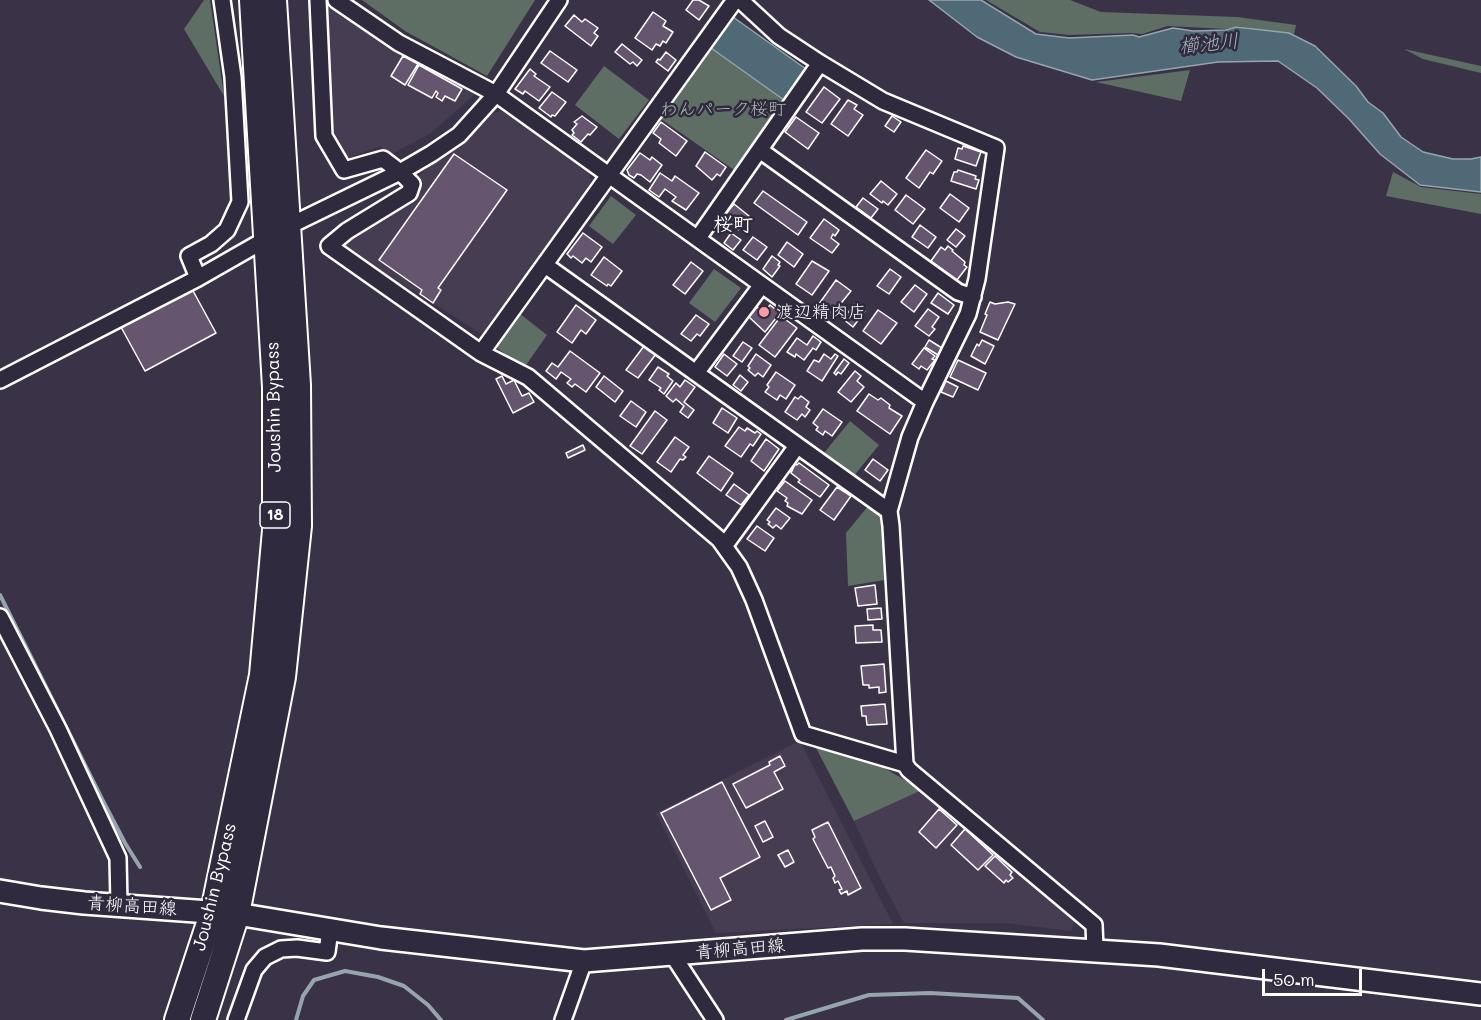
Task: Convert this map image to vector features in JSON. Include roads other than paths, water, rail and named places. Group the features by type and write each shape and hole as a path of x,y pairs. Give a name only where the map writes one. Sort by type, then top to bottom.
{"highway":[{"name":"Joushin Bypass","path":"177,1020 213,911 262,675 275,530 275,387 268,238 252,0"},
{"name":"Joushin Bypass","path":"203,1020 237,914 283,677 299,526 298,385 274,0"}],"main road":[{"name":"青柳高田線","path":"0,891 52,899 213,911 381,938 584,961 862,939 905,939 1159,955 1481,994"}],"street":[{"path":"198,278 189,256 212,244 227,230 240,202 233,77 222,0"},
{"path":"318,0 324,136 344,170 383,159 412,184 409,193 347,231 329,246 481,353 528,377 687,510 724,545 739,567 754,600 803,734 905,764"},
{"path":"336,0 399,43 496,94 925,402"},
{"path":"0,380 198,278 289,226 400,172 459,135 496,94 559,0"},
{"path":"481,353 735,0"},
{"path":"740,0 779,36 883,101 996,148 977,279 969,314 910,437 889,511 905,764 909,770 1094,925 1095,950"},
{"path":"698,238 820,63"},
{"path":"760,151 958,292 973,297"},
{"path":"545,265 889,511"},
{"path":"696,373 761,286"},
{"path":"724,545 797,446"},
{"path":"0,617 58,729 118,858 119,904"},
{"path":"236,1020 254,970 265,957 281,949 297,948 327,952 330,930"},
{"path":"672,954 715,1020"},
{"path":"563,1020 584,961"}],"water":[{"name":"櫛池川","path":"929,0 981,0 1036,34 1069,38 1133,35 1139,37 1173,28 1193,31 1226,30 1236,27 1289,33 1315,46 1356,86 1368,102 1383,113 1401,137 1423,152 1453,159 1481,157 1481,192 1420,185 1380,154 1317,88 1278,61 1218,62 1092,80 1016,57 977,37"},
{"path":"733,17 806,69 784,100 711,48"}],"waterway":[{"path":"0,595 103,801 140,867"},
{"path":"296,1020 303,996 314,980 345,971 378,977 404,986 428,1005 441,1020"},
{"path":"786,1020 869,995 930,993 1018,998 1043,1020"}],"place":[{"name":"渡辺精肉店","path":"764,312"}],"district":[{"name":"桜町","path":"733,225"}],"park label":[{"name":"わんパーク桜町","path":"723,109"}]}
